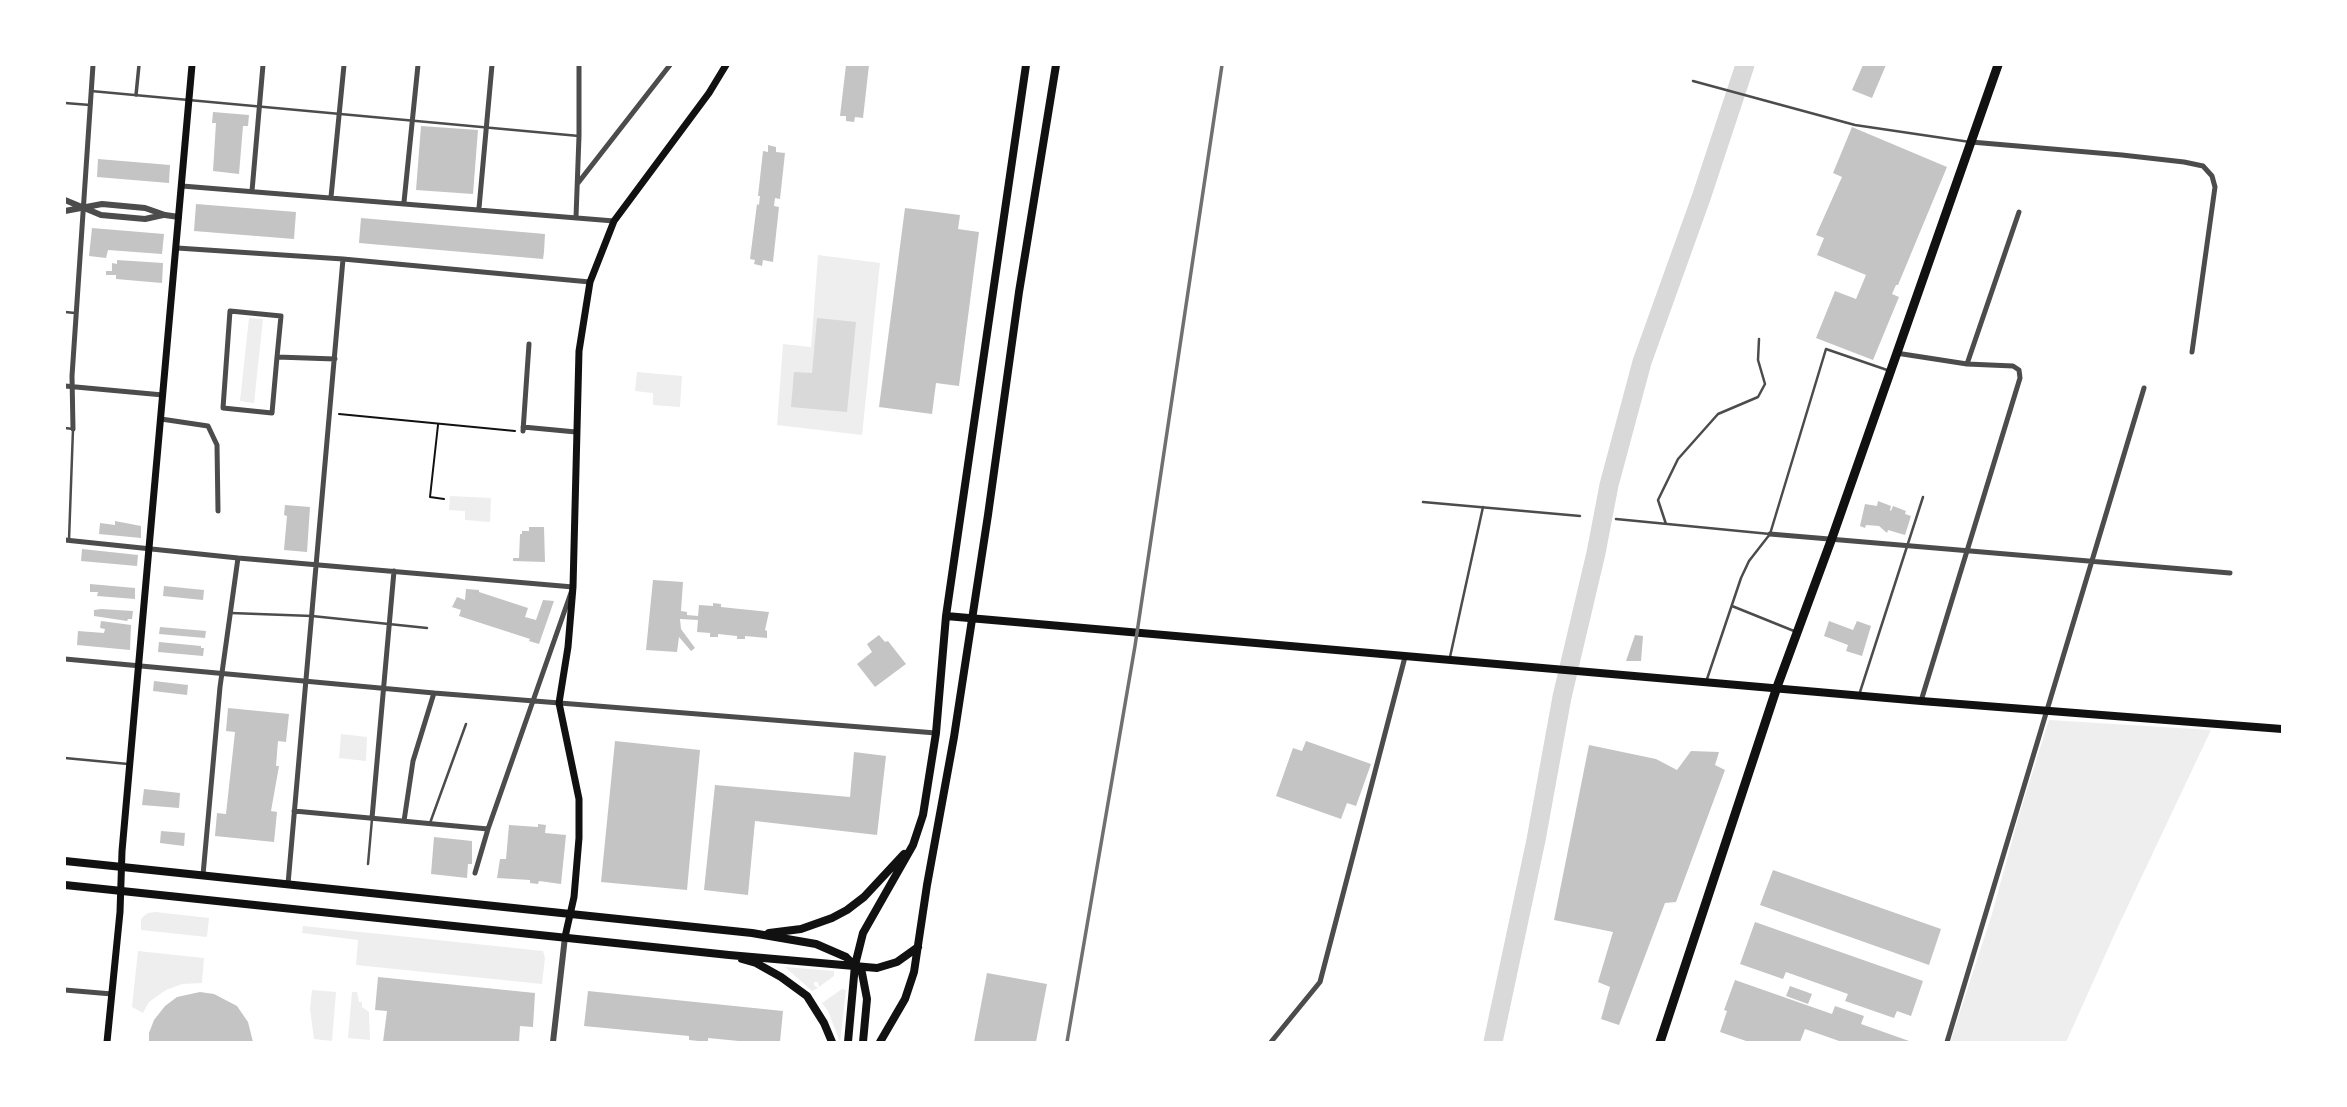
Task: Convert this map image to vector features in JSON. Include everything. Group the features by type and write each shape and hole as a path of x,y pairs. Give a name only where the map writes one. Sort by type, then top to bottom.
{"highway":[{"path":"1660,1042 1777,687 1998,65"}],"main road":[{"path":"107,1042 192,65"},
{"path":"565,937 579,838 579,799 559,703 568,646 573,587 579,351 590,282 614,221 709,93 726,65"},
{"path":"848,1042 855,965 863,933 906,860 919,830 936,733 946,616 1026,65"},
{"path":"880,1042 911,984 918,947 972,618 1021,279 1056,65"},
{"path":"946,616 1921,701 2282,729"},
{"path":"752,933 801,929 832,918 849,908 864,897 899,860 919,830"},
{"path":"65,861 752,933 826,947 846,957 864,978 867,999 863,1042"},
{"path":"65,885 729,955 855,965 888,966 918,947"},
{"path":"729,955 756,963 794,985 817,1009 832,1042"}],"street":[{"path":"73,429 68,387 76,313 93,65"},
{"path":"136,95 139,65"},
{"path":"252,191 263,65"},
{"path":"331,197 344,65"},
{"path":"404,202 418,65"},
{"path":"479,208 492,65"},
{"path":"576,217 579,65"},
{"path":"578,183 670,65"},
{"path":"1971,142 2185,162 2203,166 2216,187 2192,352"},
{"path":"182,186 614,221"},
{"path":"65,200 83,208"},
{"path":"65,211 102,204 145,208 179,217"},
{"path":"1967,364 2019,212"},
{"path":"177,248 343,259 590,282"},
{"path":"288,884 343,259"},
{"path":"230,311 281,316 277,357 272,413 223,408 230,311"},
{"path":"529,344 523,429 576,432"},
{"path":"1896,354 1967,364 2013,366 2019,370 2020,378 1921,701"},
{"path":"277,357 334,359"},
{"path":"68,387 163,396"},
{"path":"1947,1042 2144,388"},
{"path":"161,419 208,426 217,445 218,511"},
{"path":"1770,534 2230,573"},
{"path":"67,540 238,558 573,587 475,873"},
{"path":"203,876 222,673 238,558"},
{"path":"372,818 394,571"},
{"path":"1271,1042 1320,982 1405,657"},
{"path":"65,659 434,693 936,733"},
{"path":"404,821 413,761 434,693"},
{"path":"294,811 488,829"},
{"path":"553,1042 565,937"},
{"path":"65,990 112,994"}],"lane":[{"path":"1693,81 1854,125 1971,142"},
{"path":"91,91 579,136"},
{"path":"65,103 90,105"},
{"path":"65,312 76,313"},
{"path":"1666,524 1658,500 1678,459 1718,414 1758,397 1765,384 1758,360 1759,339"},
{"path":"1707,682 1749,561 1770,534 1826,349 1890,371"},
{"path":"65,428 73,429 67,540"},
{"path":"1858,695 1923,497"},
{"path":"1423,502 1580,516"},
{"path":"1449,660 1483,507"},
{"path":"1616,519 1770,534"},
{"path":"1732,606 1797,633"},
{"path":"231,613 312,616 427,628"},
{"path":"430,823 466,724"},
{"path":"65,758 130,764"},
{"path":"368,864 372,818"}],"path":[{"path":"330,413 523,429"},
{"path":"438,424 430,498 444,499"}],"shaded area":[{"path":"818,255 880,263 862,435 777,425 783,344 811,347"},
{"path":"249,318 263,319 254,403 240,401"},
{"path":"817,318 856,322 847,412 791,407 794,372 812,373"},
{"path":"637,372 682,376 680,407 653,405 653,393 635,391"},
{"path":"450,496 491,498 490,522 465,520 465,511 449,510"},
{"path":"2049,720 2211,730 2066,1042 1950,1042 1992,914"},
{"path":"341,734 367,737 366,761 339,758"},
{"path":"148,913 209,918 207,937 141,930 141,919"},
{"path":"303,926 543,951 545,958 542,984 356,965 358,940 302,933"},
{"path":"138,951 204,958 202,983 182,984 166,990 149,1002 143,1013 132,1007"},
{"path":"785,967 834,971 834,976 819,987 818,982 814,982 818,988 812,991"},
{"path":"842,989 846,990 840,1042 822,1003"},
{"path":"312,990 336,992 332,1041 314,1039 310,1009"},
{"path":"352,992 357,992 362,1007 369,1012 370,1040 348,1038"}],"building":[{"path":"846,65 869,65 863,118 855,117 854,122 846,121 846,116 840,116"},
{"path":"1863,65 1886,65 1872,98 1852,90"},
{"path":"213,112 249,115 248,126 243,126 239,174 213,171 216,123 212,123"},
{"path":"421,126 478,130 473,194 416,190"},
{"path":"1852,127 1947,167 1892,294 1899,297 1873,360 1816,338 1835,291 1856,299 1866,275 1817,255 1824,238 1816,235 1842,177 1833,173"},
{"path":"768,145 776,147 776,152 785,153 780,199 775,198 774,206 779,207 773,262 763,260 762,266 754,264 755,260 750,259 757,204 759,205 763,151 768,152"},
{"path":"98,159 170,165 169,183 97,177"},
{"path":"196,204 296,212 294,239 194,231"},
{"path":"905,208 960,215 958,229 979,232 959,386 936,383 932,414 879,407"},
{"path":"361,218 545,234 543,259 359,243"},
{"path":"92,228 164,234 162,254 108,250 106,258 89,256"},
{"path":"117,260 163,263 162,283 116,279 116,275 106,275 106,271 112,271 112,263 117,264"},
{"path":"1878,501 1891,506 1891,511 1893,506 1911,516 1905,535 1888,530 1887,533 1879,526 1860,526 1865,504 1877,506"},
{"path":"285,505 310,507 307,552 284,550 287,516 284,515"},
{"path":"115,521 141,526 141,538 99,534 100,523 115,525"},
{"path":"529,527 544,527 545,562 513,561 513,558 519,558 520,534 522,531 529,531"},
{"path":"82,549 138,555 137,566 81,561"},
{"path":"653,580 683,582 681,611 687,612 687,615 698,616 699,605 713,606 713,603 721,604 721,607 769,612 765,630 767,638 745,636 745,639 737,639 737,636 718,634 718,637 710,637 710,633 697,632 698,620 680,619 681,629 695,648 691,651 679,637 677,652 646,650"},
{"path":"90,584 135,588 135,599 97,596 98,592 90,592"},
{"path":"164,586 204,590 203,600 163,596"},
{"path":"466,589 479,590 528,608 525,617 536,620 543,600 554,601 539,644 459,616 461,610 452,607 457,597 465,600"},
{"path":"94,610 133,611 132,619 127,621 94,616"},
{"path":"101,621 131,625 130,650 77,645 78,631 104,633 105,629 100,628"},
{"path":"1829,621 1853,630 1857,621 1871,626 1862,656 1846,651 1848,645 1824,636"},
{"path":"160,627 206,631 205,638 159,634"},
{"path":"879,635 885,642 888,641 906,664 875,687 857,664 872,652 867,644"},
{"path":"1635,635 1643,636 1641,661 1626,661"},
{"path":"159,642 201,646 204,648 203,656 158,652"},
{"path":"154,681 188,685 187,695 153,691"},
{"path":"228,708 289,714 286,742 278,741 276,766 279,766 271,811 277,812 274,842 215,836 217,813 226,814 235,732 226,731"},
{"path":"615,741 700,750 687,890 601,882"},
{"path":"1306,741 1371,764 1356,806 1347,803 1341,819 1276,796 1293,748 1302,751"},
{"path":"1589,745 1656,759 1677,770 1691,751 1719,752 1715,765 1725,770 1676,902 1665,903 1619,1025 1601,1019 1610,987 1598,982 1613,932 1554,920"},
{"path":"854,752 886,756 877,835 755,821 748,895 704,890 715,785 850,797"},
{"path":"144,789 180,793 179,808 142,805"},
{"path":"538,824 546,825 545,833 566,835 561,884 539,881 538,884 530,883 530,880 497,878 500,859 506,859 509,825 538,827"},
{"path":"161,831 185,833 184,846 160,843"},
{"path":"434,837 472,841 472,864 468,864 467,878 431,874"},
{"path":"1773,870 1941,929 1929,965 1760,905"},
{"path":"1755,922 1923,981 1911,1016 1897,1011 1894,1018 1845,1001 1848,994 1786,972 1783,979 1740,964"},
{"path":"987,973 1047,984 1036,1042 974,1042"},
{"path":"378,977 535,993 533,1027 520,1026 519,1042 383,1042 387,1011 375,1010"},
{"path":"1735,980 1832,1014 1835,1006 1864,1016 1861,1024 1912,1042 1842,1042 1805,1029 1800,1042 1749,1042 1720,1032 1727,1011 1724,1010"},
{"path":"1790,986 1812,994 1808,1004 1786,996"},
{"path":"588,991 783,1011 780,1042 708,1038 708,1042 689,1040 689,1036 584,1026"},
{"path":"200,992 214,994 237,1006 248,1022 253,1042 149,1042 154,1020 165,1006 177,997"}],"waterway":[{"path":"1493,1042 1536,840 1562,697 1609,485 1642,362 1745,65"}],"railway":[{"path":"1067,1042 1135,646 1222,65"}]}
